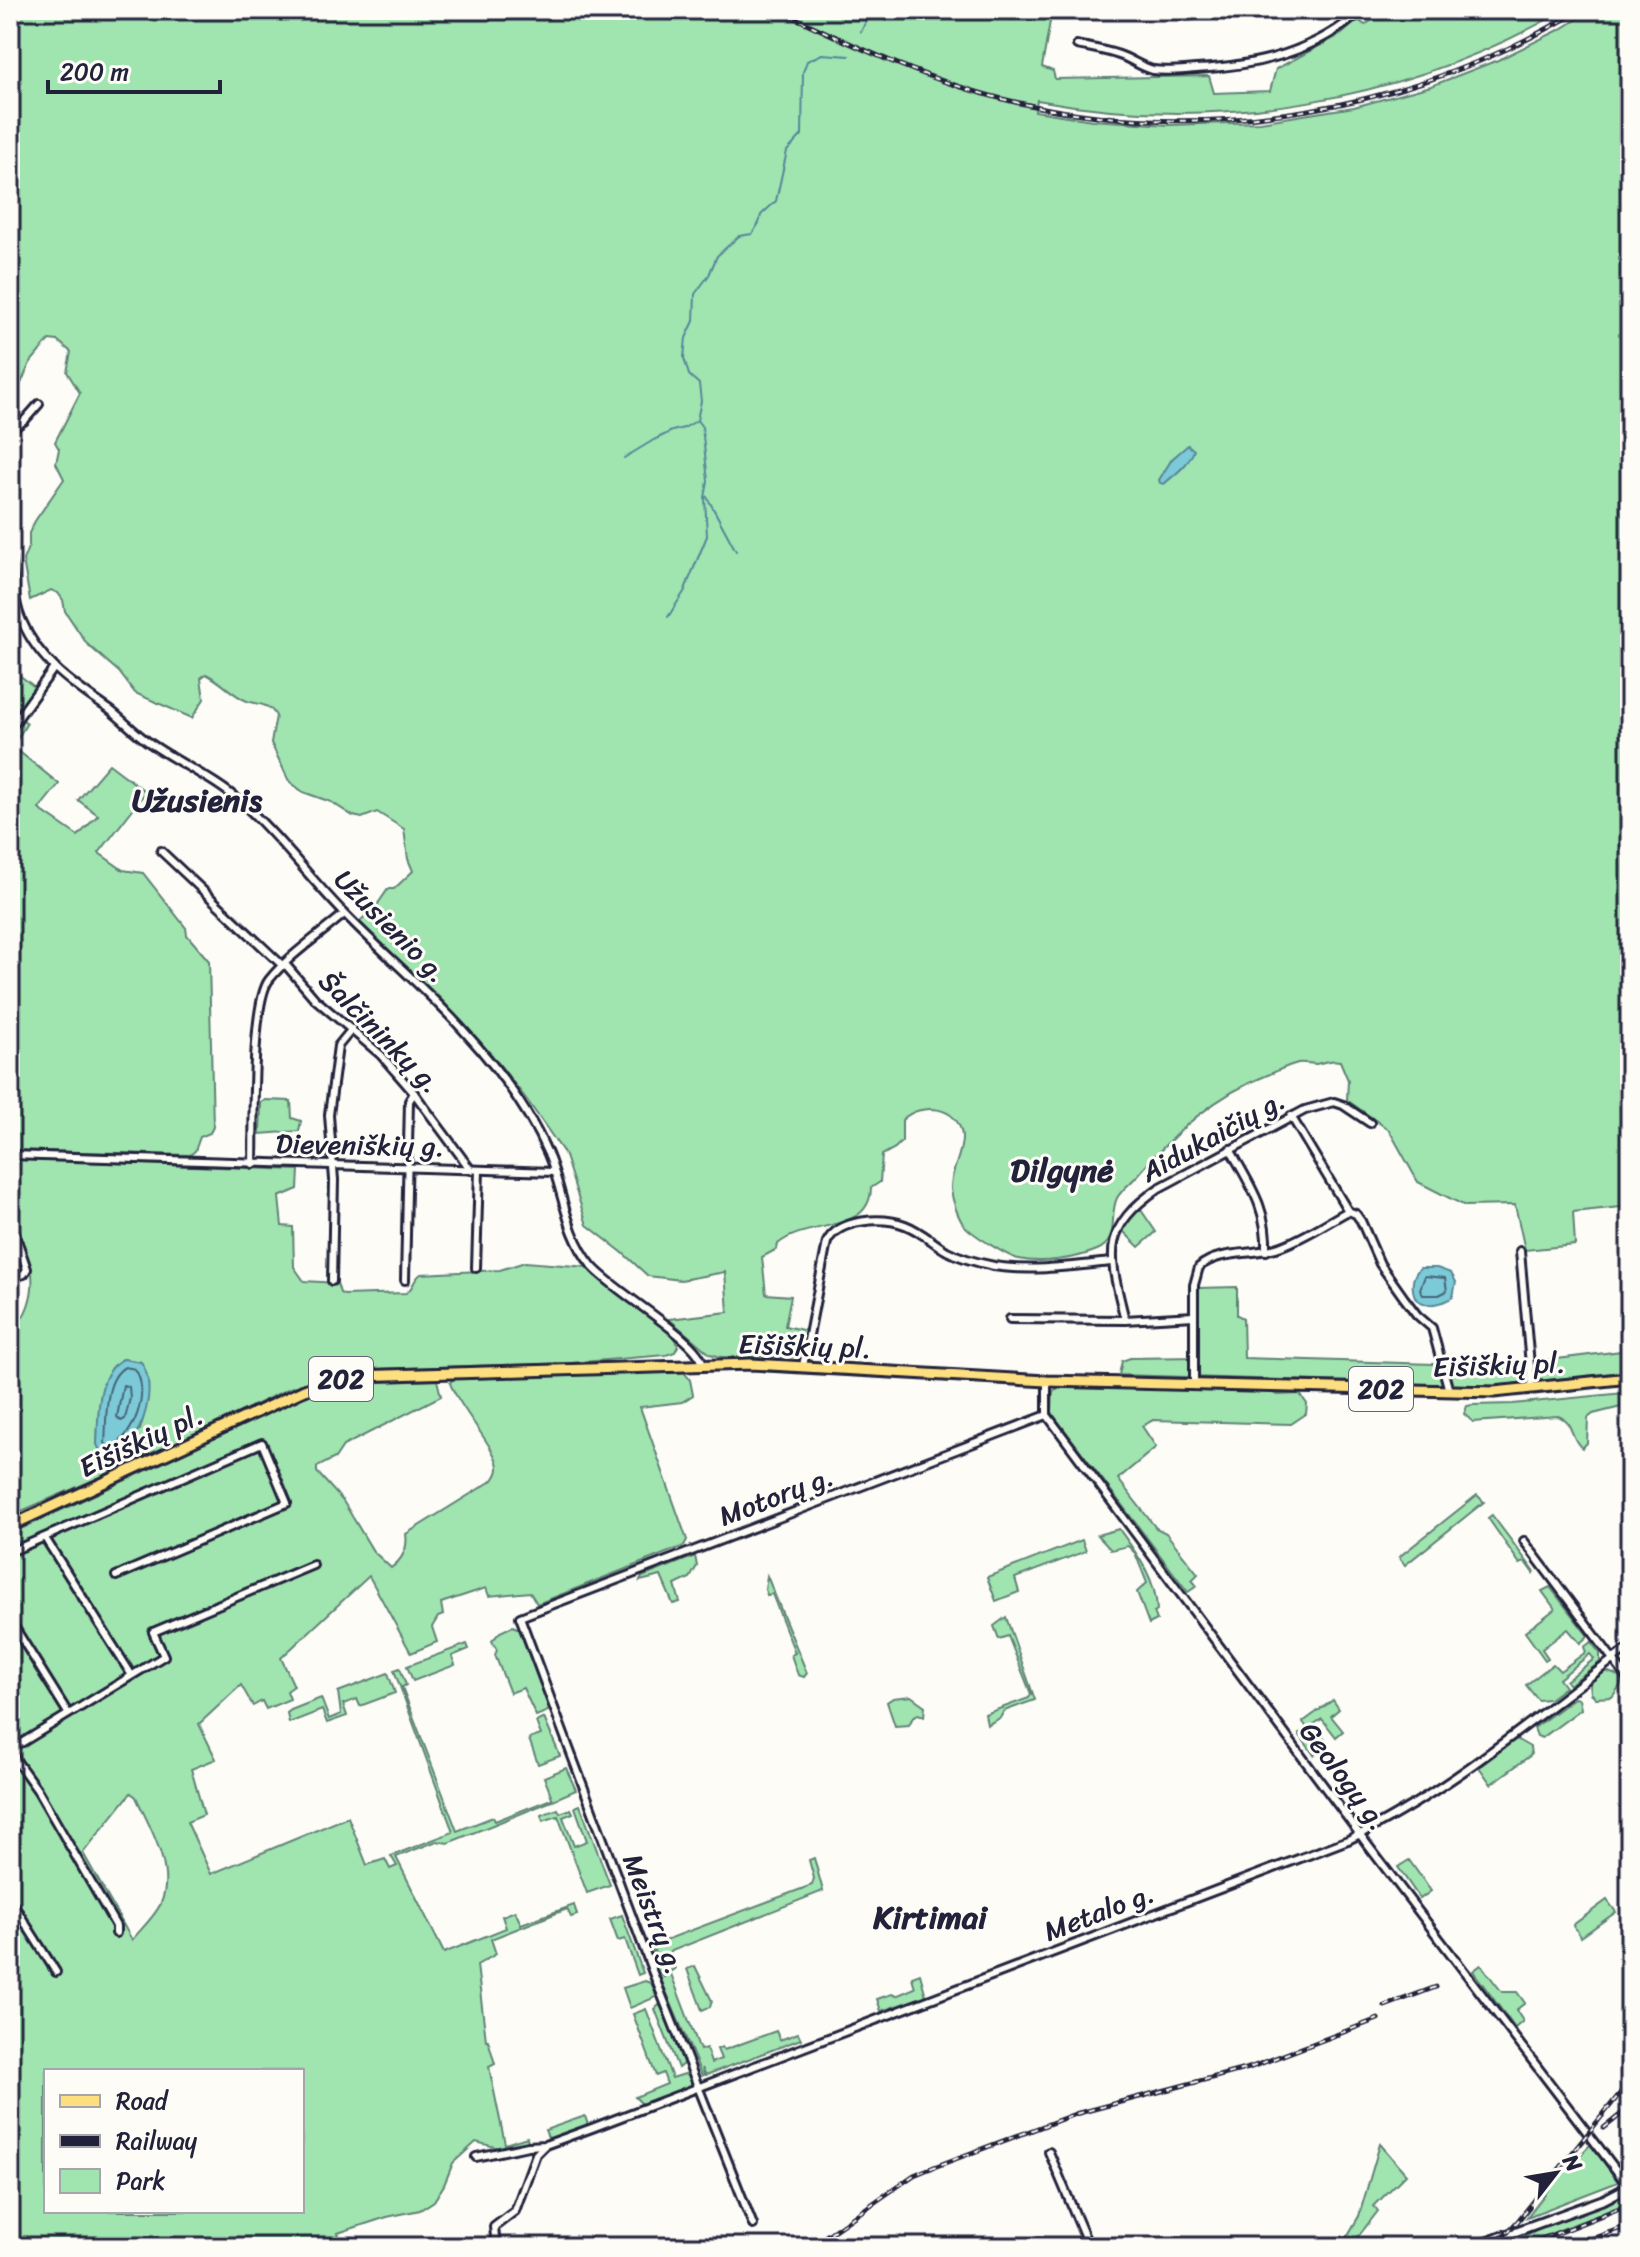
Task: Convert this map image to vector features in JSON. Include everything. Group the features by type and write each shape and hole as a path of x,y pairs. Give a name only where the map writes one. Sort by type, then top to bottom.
{"main road":[{"name":"Eišiškių pl.","path":"10,1526 285,1398 327,1381 373,1375 703,1365 803,1366 1047,1381 1449,1391 1532,1388 1630,1378"}],"street":[{"path":"1077,45 1164,71 1236,66 1260,63 1317,40 1342,28 1362,10"},
{"path":"10,430 24,421 39,404"},
{"name":"Užusienio g.","path":"10,556 21,621 54,668 148,742 211,779 240,801 283,843 344,914 437,1002 480,1049 526,1111 554,1172 573,1234 593,1267 625,1296 691,1344 698,1351 703,1365"},
{"path":"10,729 54,668"},
{"name":"Šalčininkų g.","path":"161,851 284,965 315,999 381,1055 475,1170"},
{"path":"253,1164 259,1005 264,988 284,965 344,914"},
{"path":"332,1281 329,1115 341,1040 352,1029"},
{"path":"405,1280 409,1101 414,1093"},
{"name":"Aidukaičių g.","path":"1111,1262 1115,1237 1132,1209 1159,1188 1291,1116 1334,1102 1370,1123"},
{"path":"1291,1116 1348,1211 1352,1211 1361,1221 1380,1264 1417,1315 1432,1328 1449,1391"},
{"path":"1230,1149 1263,1213 1267,1232 1266,1251"},
{"name":"Dieveniškių g.","path":"10,1155 554,1172"},
{"path":"475,1170 476,1268"},
{"path":"1194,1384 1196,1273 1204,1263 1220,1257 1286,1245 1348,1211"},
{"path":"10,1219 27,1269 24,1274 10,1278"},
{"path":"803,1366 827,1242 835,1232 872,1220 903,1224 952,1253 998,1267 1062,1268 1111,1262 1125,1320"},
{"path":"1520,1251 1532,1388"},
{"path":"1010,1319 1125,1320 1194,1316"},
{"path":"1047,1381 1047,1415"},
{"name":"Motorų g.","path":"520,1617 1047,1415"},
{"name":"Geologų g.","path":"1047,1415 1360,1834 1630,2187"},
{"path":"10,1552 262,1443 287,1503 116,1576"},
{"path":"45,1538 131,1674"},
{"path":"1524,1541 1630,1682"},
{"path":"10,1745 23,1742 164,1656 153,1632 313,1565"},
{"name":"Meistrų g.","path":"520,1617 698,2089 753,2225"},
{"path":"10,1620 68,1713"},
{"name":"Metalo g.","path":"476,2157 545,2145 1360,1834 1465,1770 1630,1647"},
{"path":"10,1752 38,1791 116,1926 116,1933"},
{"path":"10,1899 56,1972"},
{"path":"496,2247 494,2227 515,2211 536,2154 545,2145"},
{"path":"1049,2152 1089,2247"},
{"path":"1473,2247 1630,2187"}],"green space":[{"path":"10,10 1052,10 1042,67 1053,71 1055,79 1209,76 1214,93 1270,91 1276,69 1342,34 1358,20 1365,25 1385,10 1564,10 1503,42 1440,68 1375,88 1308,102 1241,110 1173,113 1105,109 1037,100 1035,111 1092,120 1169,125 1260,122 1354,107 1431,86 1498,60 1592,10 1630,10 1630,1206 1573,1212 1575,1245 1525,1250 1515,1205 1465,1206 1418,1182 1389,1130 1347,1100 1348,1080 1340,1061 1300,1063 1232,1092 1182,1129 1119,1195 1112,1234 1104,1246 1069,1258 1028,1260 998,1249 963,1224 951,1189 962,1143 959,1126 946,1113 928,1109 910,1114 902,1120 902,1141 882,1155 880,1182 871,1188 868,1203 860,1213 849,1220 790,1236 778,1244 777,1249 762,1257 766,1294 791,1296 785,1326 807,1331 801,1357 721,1357 710,1354 669,1319 728,1312 725,1272 681,1280 648,1276 587,1225 564,1153 527,1100 492,1055 441,999 359,922 388,889 394,889 413,871 404,829 377,812 362,818 353,816 331,802 303,792 289,781 271,743 276,716 267,707 247,701 206,674 201,678 204,699 192,718 135,693 119,672 87,644 65,611 58,593 51,590 30,600 23,560 29,545 29,533 64,479 56,463 59,449 55,442 80,393 67,372 71,352 58,341 49,340 30,363 10,403"},
{"path":"1165,10 1226,10 1215,18 1186,21"},
{"path":"10,668 36,688 17,715 27,723 16,741 16,749 59,784 39,809 78,836 98,815 78,800 109,764 146,792 99,853 123,870 143,873 209,961 213,1127 210,1133 200,1137 195,1151 190,1155 10,1150"},
{"path":"265,1100 291,1101 292,1118 301,1121 299,1131 260,1134 261,1103"},
{"path":"11,1159 299,1170 298,1189 279,1197 282,1226 293,1227 294,1267 304,1281 337,1283 340,1293 344,1295 406,1293 421,1274 500,1270 525,1262 588,1267 609,1287 675,1337 678,1346 675,1352 666,1355 571,1363 334,1373 290,1388 140,1460 10,1516 10,1330 25,1313 32,1274 10,1212","holes":["123,1359 141,1362 148,1387 140,1430 97,1444 99,1409 108,1375"]},
{"path":"1139,1207 1156,1232 1139,1247 1122,1227"},
{"path":"1237,1287 1237,1315 1243,1318 1244,1358 1434,1364 1533,1362 1630,1350 1630,1371 1493,1386 1119,1375 1122,1361 1130,1358 1197,1357 1197,1288"},
{"path":"684,1372 690,1380 693,1395 682,1402 640,1407 687,1540 684,1546 537,1604 530,1592 489,1596 486,1588 441,1603 443,1615 432,1627 437,1642 411,1653 369,1576 281,1658 294,1686 287,1691 290,1699 266,1709 262,1701 253,1706 241,1685 199,1724 216,1759 191,1769 204,1815 187,1822 211,1874 348,1817 367,1865 385,1859 390,1869 397,1866 391,1856 453,1832 394,1670 400,1668 406,1685 402,1687 457,1831 493,1817 495,1821 551,1799 448,1843 437,1841 396,1857 444,1953 506,1928 502,1916 515,1911 521,1924 574,1905 577,1915 571,1917 567,1909 491,1939 496,1954 477,1965 486,2040 495,2064 489,2067 505,2144 527,2137 528,2142 503,2149 476,2142 453,2163 434,2201 420,2210 338,2233 343,2247 10,2247 10,1534 317,1391 353,1383 437,1380 441,1396 343,1446 335,1458 317,1467 317,1472 343,1501 373,1551 391,1568 404,1552 406,1534 493,1480 497,1473 497,1460 450,1383 453,1379","holes":["131,1793 136,1797 154,1835 165,1878 160,1905 132,1940 83,1853"]},
{"path":"1060,1387 1267,1391 1278,1395 1300,1394 1307,1404 1306,1414 1291,1424 1153,1420 1142,1426 1156,1447 1118,1479 1156,1528 1166,1533 1198,1574 1192,1580 1197,1586 1188,1592 1055,1417 1052,1412 1053,1391"},
{"path":"1624,1393 1629,1401 1625,1406 1588,1418 1587,1443 1582,1448 1567,1422 1558,1416 1473,1422 1464,1414 1467,1406 1472,1405"},
{"path":"1477,1495 1484,1502 1405,1565 1399,1557"},
{"path":"1492,1515 1533,1573 1525,1562 1520,1564 1488,1518"},
{"path":"1119,1529 1132,1548 1144,1567 1153,1587 1157,1620 1149,1624 1137,1592 1147,1583 1135,1553 1128,1546 1111,1550 1097,1535"},
{"path":"1082,1540 1086,1551 1015,1578 1019,1592 996,1601 987,1577"},
{"path":"695,1556 697,1566 690,1578 675,1585 680,1602 673,1604 661,1576 640,1581 642,1577"},
{"path":"767,1576 807,1673 804,1677 798,1675 791,1655 795,1653 772,1594 767,1595"},
{"path":"1550,1587 1588,1636 1580,1643 1568,1629 1542,1649 1548,1658 1545,1660 1525,1632 1555,1609 1542,1591"},
{"path":"1006,1617 1035,1700 1004,1711 1000,1718 987,1725 985,1714 1029,1698 1031,1694 1008,1636 999,1639 994,1626"},
{"path":"513,1626 519,1629 549,1708 536,1716 523,1688 510,1693 495,1655 497,1650 492,1641 500,1632"},
{"path":"1591,1642 1600,1653 1600,1662 1569,1685 1566,1681 1594,1659 1590,1654 1559,1679 1565,1687 1549,1699 1538,1700 1526,1685 1553,1664 1560,1671 1586,1652 1584,1647"},
{"path":"467,1644 469,1649 452,1656 455,1665 413,1681 407,1666"},
{"path":"1606,1671 1621,1677 1622,1683 1612,1697 1596,1698 1591,1693 1590,1683"},
{"path":"388,1673 395,1693 360,1706 357,1699 343,1704 347,1716 327,1723 322,1710 289,1723 287,1713 321,1698 329,1719 341,1714 338,1692"},
{"path":"911,1696 925,1706 924,1716 918,1714 909,1725 895,1726 887,1702 893,1698"},
{"path":"1574,1698 1579,1699 1581,1709 1542,1738 1537,1736 1534,1728"},
{"path":"1333,1700 1339,1709 1331,1716 1343,1731 1336,1737 1322,1719 1314,1724 1328,1743 1314,1755 1299,1734 1307,1728 1303,1722"},
{"path":"544,1718 560,1756 538,1764 529,1739 541,1735 536,1722"},
{"path":"1516,1739 1530,1747 1531,1755 1491,1784 1479,1767"},
{"path":"566,1768 576,1790 553,1800 544,1777"},
{"path":"580,1805 610,1885 587,1893 558,1816 543,1821 541,1815 558,1809 560,1813 571,1809 573,1813 563,1817 574,1846 587,1841 575,1807"},
{"path":"814,1858 823,1891 669,1952 675,1969 662,1975 671,1974 700,2050 706,2048 711,2063 721,2059 717,2049 722,2047 724,2050 776,2031 780,2040 798,2033 801,2039 706,2075 702,2068 702,2076 647,1947 650,1946 660,1966 652,1945 812,1885 814,1878 809,1860"},
{"path":"1409,1860 1431,1891 1420,1899 1398,1867"},
{"path":"1607,1900 1616,1912 1581,1937 1573,1925"},
{"path":"622,1915 643,1973 638,1975 625,1939 618,1941 610,1919"},
{"path":"1481,1965 1502,1992 1517,1992 1525,2003 1516,2010 1523,2021 1515,2028 1473,1971"},
{"path":"695,1966 712,2001 710,2007 702,2010 687,1969"},
{"path":"920,1974 926,1996 881,2011 877,1999 892,1994 896,1996 915,1988 912,1977"},
{"path":"645,1981 653,1984 656,1997 630,2008 623,1988"},
{"path":"659,2005 684,2063 678,2068 655,2009"},
{"path":"646,2009 672,2078 688,2073 692,2084 643,2105 635,2097 667,2084 663,2073 656,2076 633,2014"},
{"path":"585,2116 588,2125 549,2140 545,2130"},
{"path":"1380,2144 1406,2174 1374,2206 1378,2211 1350,2247 1341,2247 1359,2216"},
{"path":"1591,2144 1618,2182 1527,2217 1555,2181"},
{"path":"1630,2191 1630,2202 1517,2247 1491,2247 1522,2238 1541,2227"}],"water":[{"path":"1188,445 1194,450 1189,460 1164,484 1160,483 1172,459"},
{"path":"1420,1268 1437,1268 1451,1273 1456,1282 1453,1297 1434,1304 1416,1299 1413,1283"},
{"path":"123,1359 141,1362 148,1380 148,1399 135,1436 114,1456 104,1455 97,1444 100,1397 107,1375"}],"waterway":[{"path":"861,32 871,10"},
{"path":"668,617 684,592 707,536 705,498 708,481 702,427 697,420 701,401 699,384 689,375 684,358 686,338 694,321 695,294 709,275 717,256 739,236 752,234 761,215 776,201 787,151 802,135 803,72 807,61 822,54 849,56"},
{"path":"624,458 696,421"},
{"path":"707,497 736,551"}],"railway":[{"path":"779,10 895,63 984,94 1087,115 1160,120 1234,119 1306,110 1378,95 1448,73 1516,45 1580,10"},
{"path":"1385,2006 1436,1987"},
{"path":"810,2247 914,2175 926,2170 1075,2114 1249,2068 1378,2019"},
{"path":"1488,2247 1517,2222 1630,2081"},
{"path":"1604,2128 1630,2107"},
{"path":"1522,2247 1630,2204"},
{"path":"1569,2247 1630,2225"}],"district":[{"name":"Užusienis","path":"197,800"},
{"name":"Dilgynė","path":"1062,1170"},
{"name":"Kirtimai","path":"930,1917"}]}
